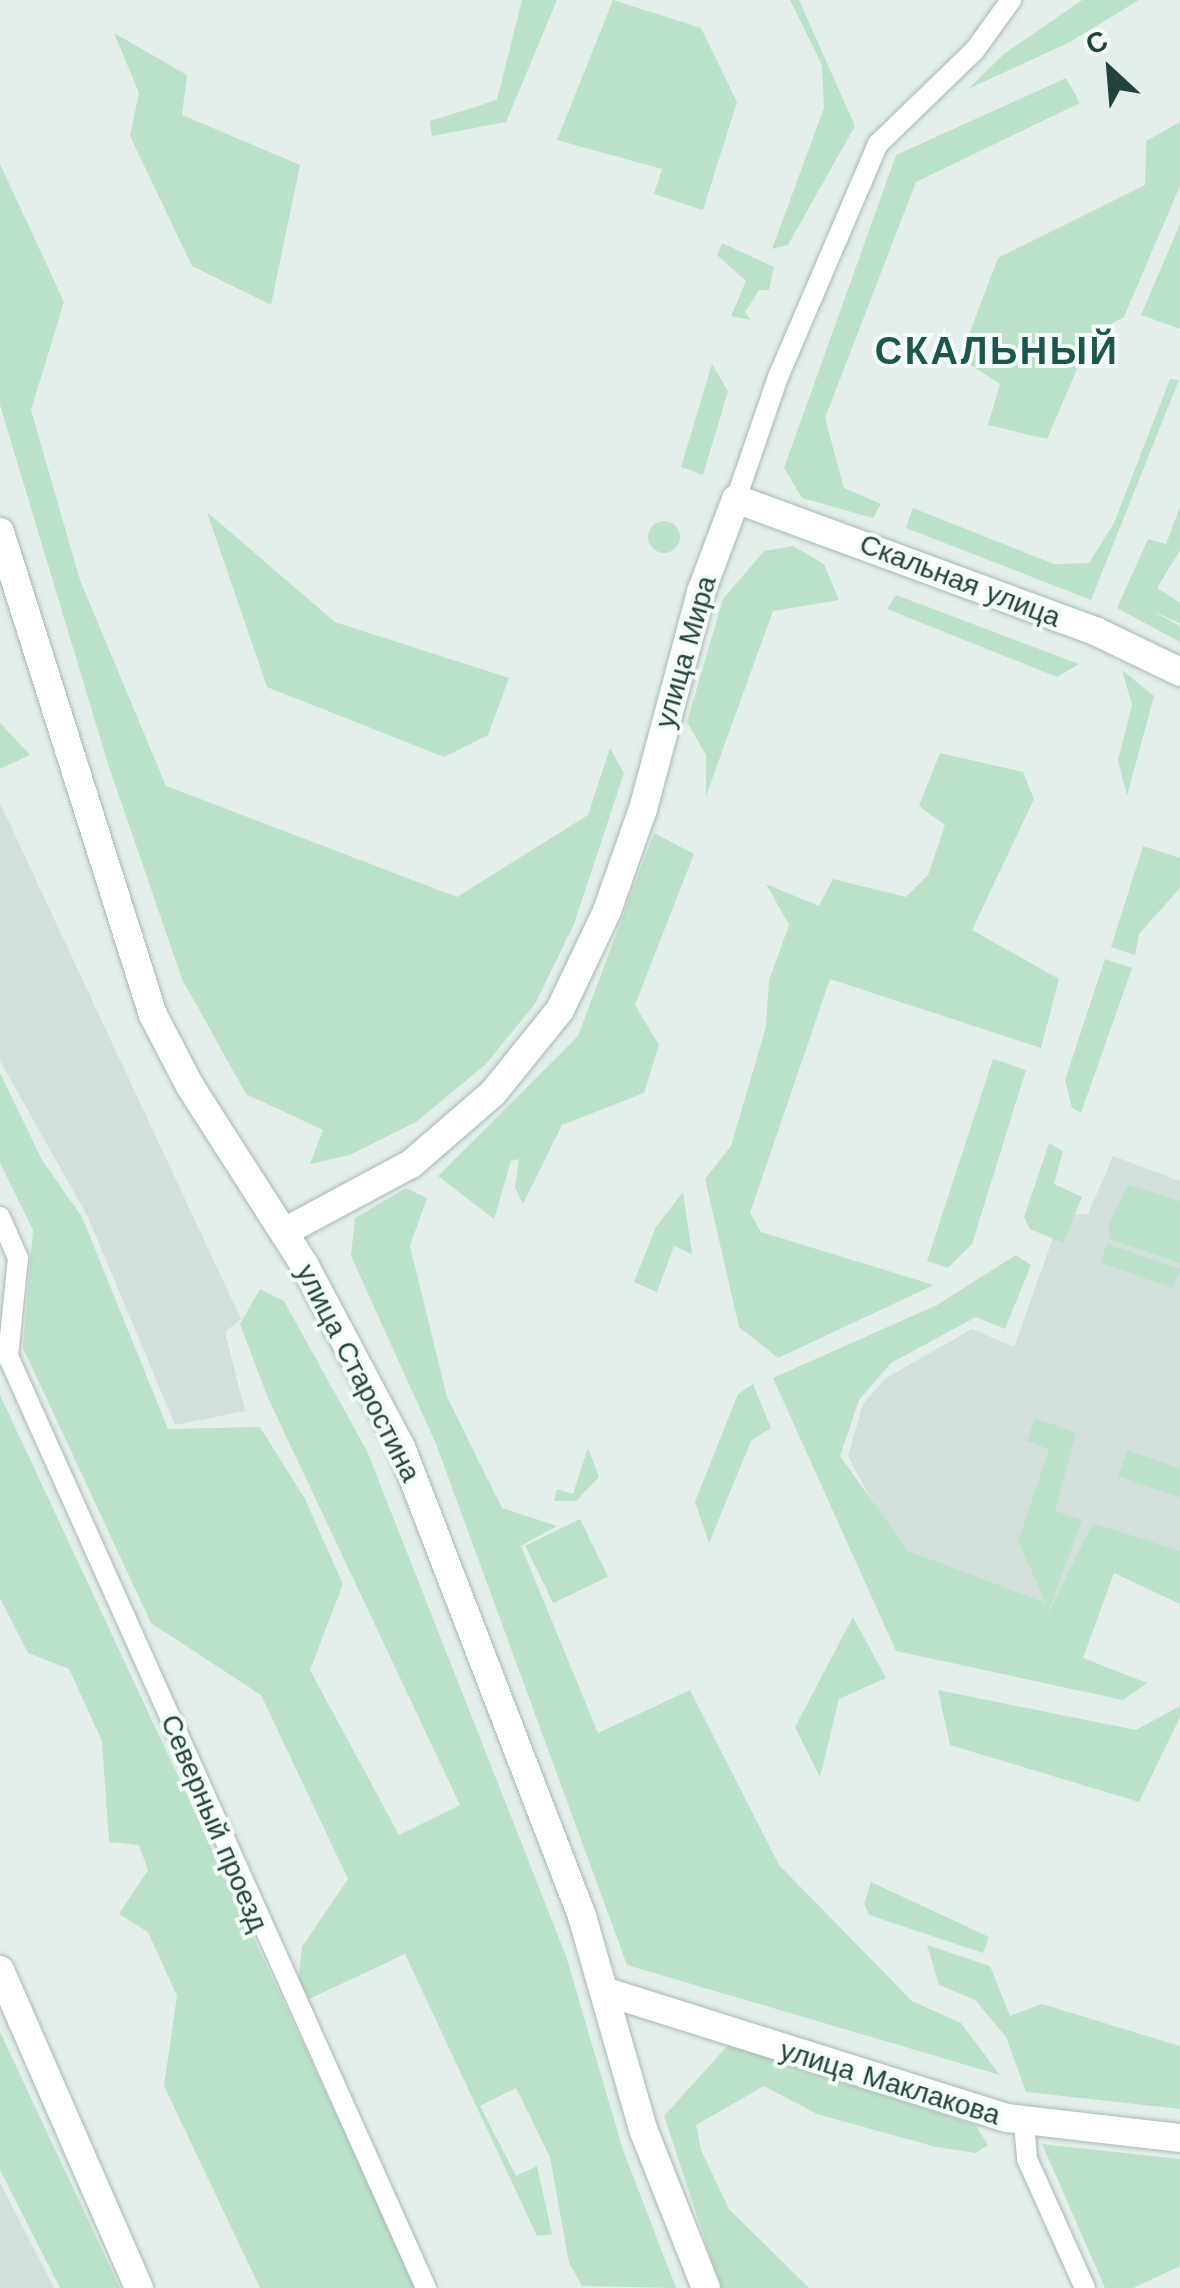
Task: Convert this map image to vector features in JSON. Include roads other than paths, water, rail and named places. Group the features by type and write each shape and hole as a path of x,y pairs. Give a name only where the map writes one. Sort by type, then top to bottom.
{"street":[{"name":"улица Мира","path":"284,1232 412,1164 493,1093 560,1010 607,910 643,809 702,592 778,377 878,144 975,50 1010,0"},
{"name":"Скальная улица","path":"736,499 1097,632 1180,672"},
{"name":"улица Старостина","path":"0,532 154,1015 190,1086 284,1232 401,1447 607,1992 643,2129 706,2288"},
{"name":"Северный проезд","path":"0,1216 18,1258 4,1351 426,2288"},
{"path":"0,1970 139,2288"},
{"name":"улица Маклакова","path":"607,1992 1024,2122 1180,2138"},
{"path":"1024,2122 1027,2159 1086,2288"}],"district":[{"name":"СКАЛЬНЫЙ","path":"997,352"}]}
